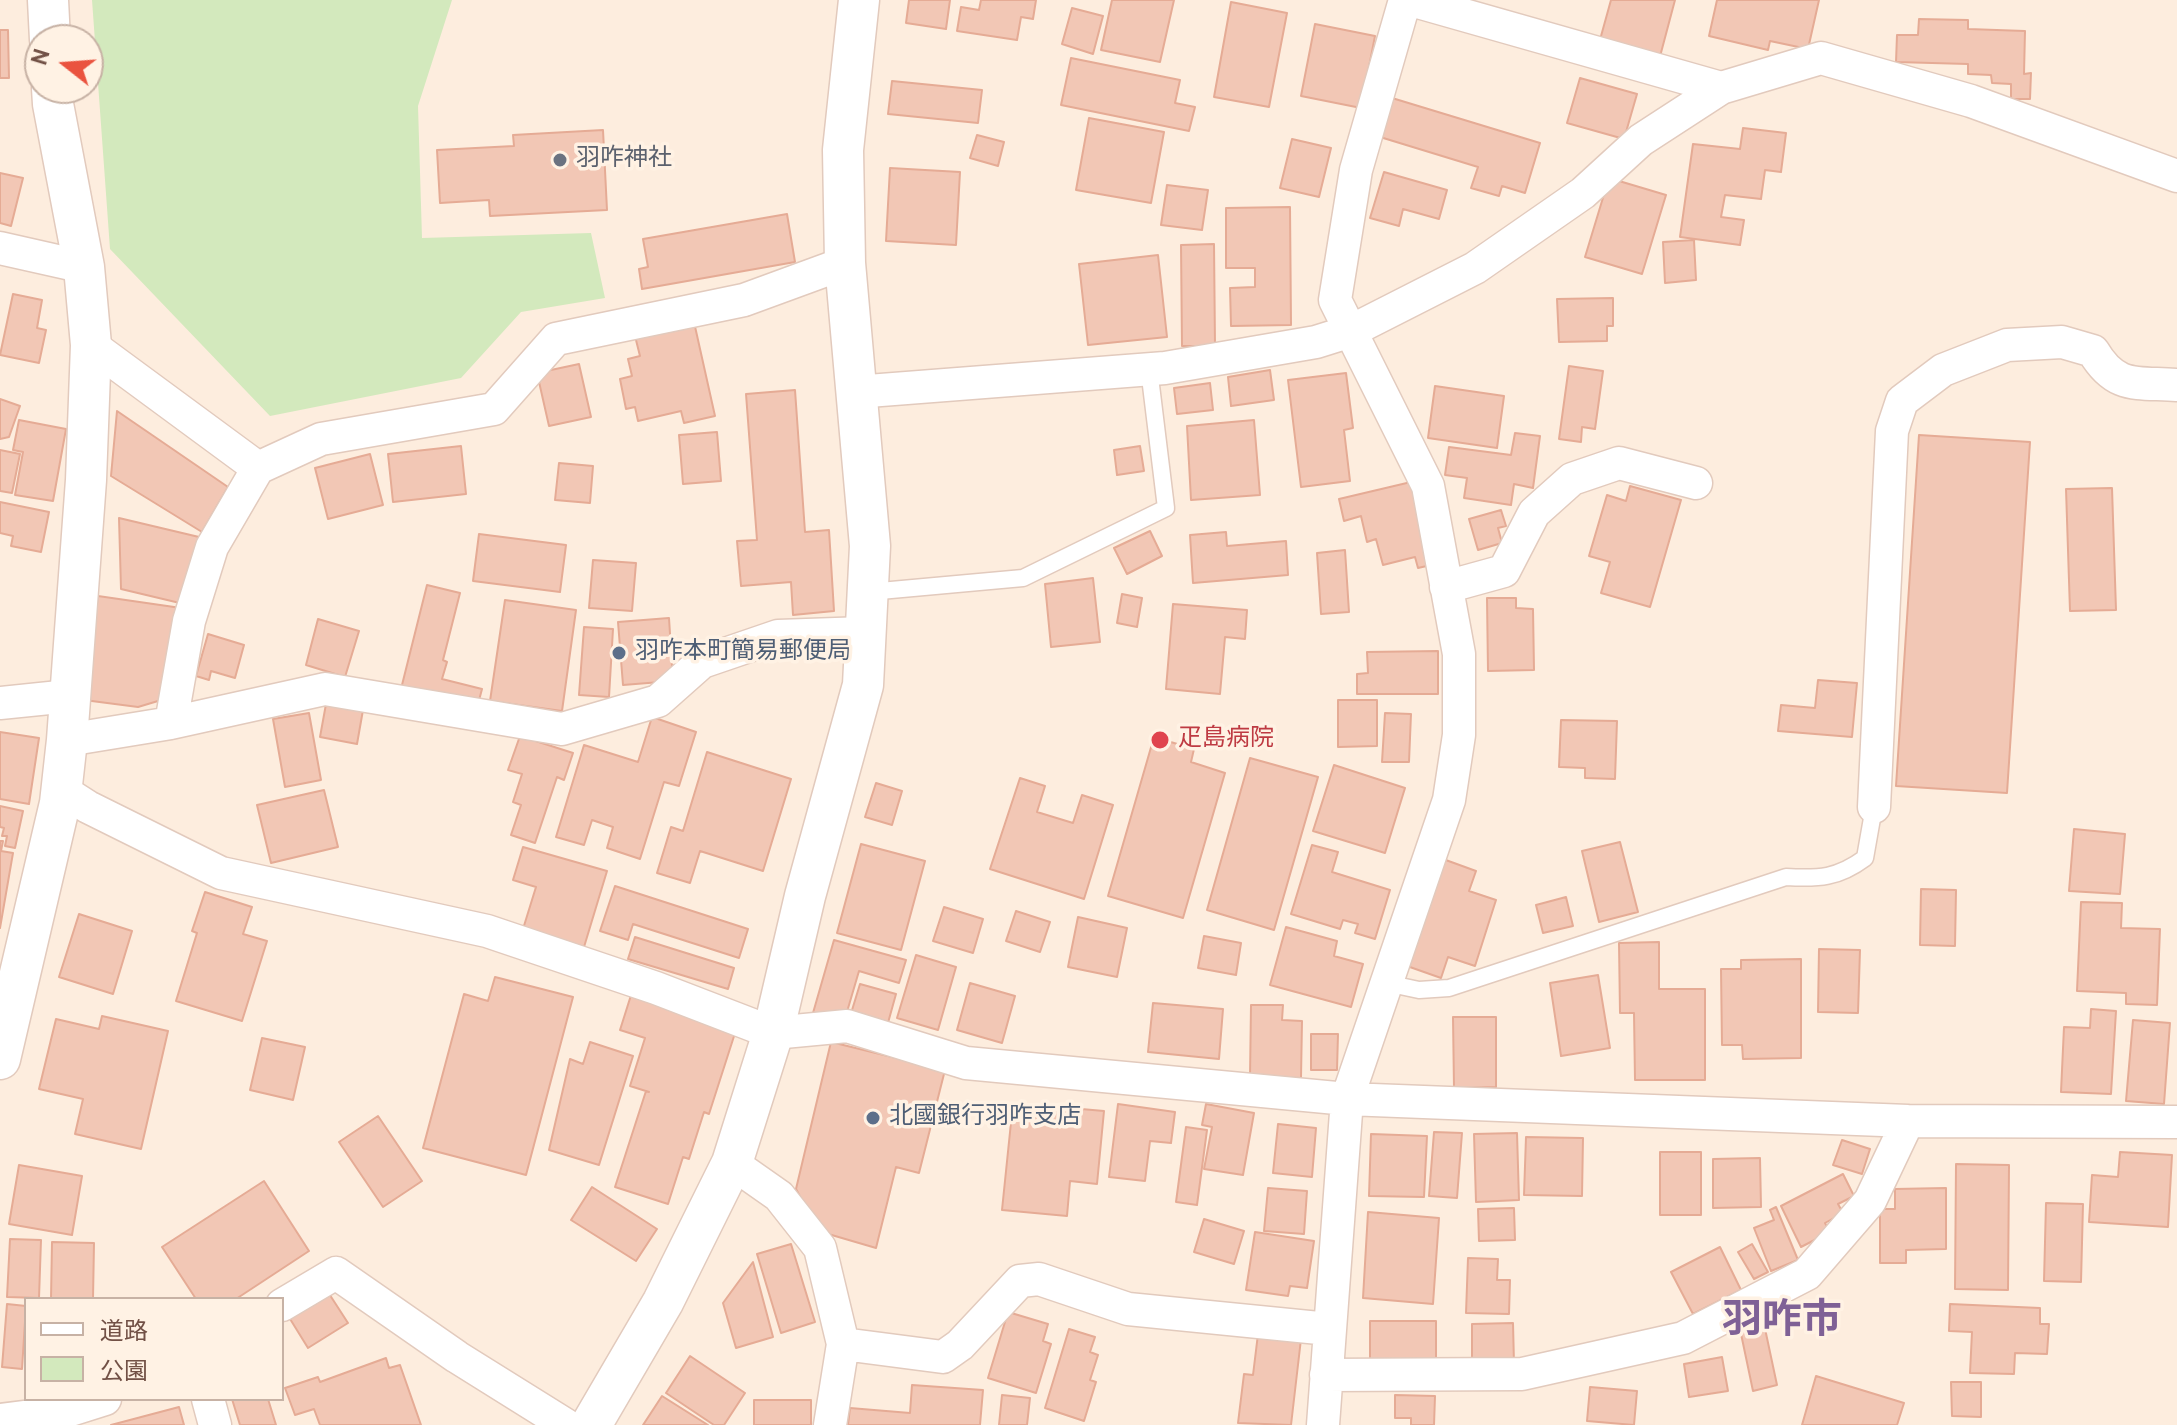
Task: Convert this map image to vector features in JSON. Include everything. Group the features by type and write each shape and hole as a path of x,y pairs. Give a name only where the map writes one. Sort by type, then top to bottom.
{"street":[{"path":"48,0 49,24"},
{"path":"591,1425 663,1302 732,1163 773,1033 805,896 863,685 870,546 845,263 843,150 859,0"},
{"path":"1323,1425 1347,1099 1449,800 1459,735 1459,654 1428,486 1335,300 1356,170 1408,0 1721,88"},
{"path":"855,392 1149,369 1316,342 1351,331 1475,268 1583,193 1641,140 1721,88 1821,58 1971,101 2177,176"},
{"path":"0,1059 60,803 86,480 91,345 84,267 53,104"},
{"path":"0,248 84,267"},
{"path":"171,723 189,621 212,547 258,468 321,439 494,409 556,339 744,300 845,263"},
{"path":"1874,807 1892,431 1902,401 1943,370 2007,345 2062,342 2093,351 2102,366 2121,381 2177,385"},
{"path":"91,345 258,468"},
{"path":"1446,587 1504,571 1534,513 1572,479 1619,463 1696,483"},
{"path":"67,740 171,723 325,689 562,729 658,701 702,662 778,636 865,633"},
{"path":"0,703 69,696"},
{"path":"60,789 88,807 221,873 487,931 656,988 773,1033 847,1026 966,1063 1347,1099 1908,1121 2177,1122"},
{"path":"1326,1375 1522,1374 1683,1338 1807,1274 1870,1201 1908,1121"},
{"path":"732,1163 779,1196 820,1248 843,1344 830,1425"},
{"path":"284,1304 336,1273 457,1357 566,1425"},
{"path":"843,1344 943,1357 960,1345 1020,1281 1039,1279 1128,1309 1329,1329"},
{"path":"0,1420 64,1412 99,1401"},
{"path":"209,1401 215,1425"}],"lane":[{"path":"868,592 1023,578 1166,508 1149,369"},
{"path":"1386,983 1419,990 1449,988 1786,877 1815,879 1847,871 1865,858 1874,807"}],"green space":[{"path":"92,0 452,0 418,106 422,238 591,233 605,298 521,312 461,378 270,416 110,249 100,104 104,104 104,24 94,24"}],"building":[{"path":"909,0 950,0 946,29 906,23"},
{"path":"981,0 1036,0 1033,19 1021,17 1017,40 957,31 961,7 979,10"},
{"path":"1112,0 1174,0 1160,62 1101,50"},
{"path":"1611,0 1675,0 1658,64 1598,47"},
{"path":"1717,0 1819,0 1808,49 1770,41 1768,50 1709,36"},
{"path":"1231,2 1287,13 1269,107 1214,97"},
{"path":"1072,8 1103,16 1093,54 1062,44"},
{"path":"1919,19 1968,20 1968,29 2025,31 2024,74 2031,73 2030,99 2011,99 2011,84 1992,83 1991,75 1968,74 1968,64 1896,62 1897,35 1918,35"},
{"path":"1315,24 1375,36 1361,108 1301,96"},
{"path":"0,30 8,30 9,78 0,78"},
{"path":"1071,58 1180,80 1175,103 1195,107 1189,131 1061,105"},
{"path":"1580,78 1637,94 1624,139 1567,123"},
{"path":"892,81 982,90 978,123 888,114"},
{"path":"1392,98 1540,143 1525,193 1502,186 1499,196 1471,188 1478,167 1380,137"},
{"path":"1089,118 1164,132 1151,203 1076,190"},
{"path":"1743,128 1786,133 1781,172 1765,170 1761,199 1725,195 1721,217 1744,220 1740,245 1680,237 1693,144 1740,149"},
{"path":"603,130 607,210 490,216 489,200 440,203 437,150 514,146 513,135"},
{"path":"977,135 1004,142 998,166 970,158"},
{"path":"1292,139 1331,148 1319,197 1280,188"},
{"path":"890,168 960,172 956,245 886,241"},
{"path":"1384,172 1447,190 1439,219 1403,209 1399,226 1370,218"},
{"path":"0,173 23,178 11,226 0,223"},
{"path":"1609,178 1666,195 1642,274 1585,257"},
{"path":"1167,185 1208,190 1202,230 1161,225"},
{"path":"1290,207 1291,325 1231,326 1230,288 1255,287 1255,268 1226,268 1226,208"},
{"path":"787,214 795,262 642,289 639,269 648,267 643,239"},
{"path":"1694,240 1696,280 1665,283 1663,242"},
{"path":"1214,244 1215,346 1182,346 1181,245"},
{"path":"1158,255 1167,337 1088,345 1079,264"},
{"path":"13,294 42,300 37,328 46,330 39,363 0,355"},
{"path":"1613,298 1613,326 1607,326 1607,341 1559,342 1557,299"},
{"path":"694,322 715,416 684,423 681,411 638,421 635,407 626,409 620,379 632,376 628,359 640,356 635,336"},
{"path":"579,364 591,417 549,426 537,373"},
{"path":"1569,366 1603,371 1595,429 1582,427 1581,442 1559,439"},
{"path":"1270,370 1274,400 1231,406 1228,377"},
{"path":"1346,373 1353,428 1344,430 1350,481 1301,487 1288,380"},
{"path":"1210,383 1213,410 1177,414 1174,388"},
{"path":"1435,386 1504,396 1497,448 1428,438"},
{"path":"795,390 805,532 829,530 834,611 793,615 791,582 741,586 737,541 757,540 746,394"},
{"path":"0,399 20,406 9,437 0,439"},
{"path":"117,411 228,487 202,532 111,476"},
{"path":"19,420 66,429 53,501 15,495 23,452 13,450"},
{"path":"1254,420 1260,495 1191,500 1187,426"},
{"path":"717,432 721,481 683,484 679,435"},
{"path":"1515,433 1540,436 1533,488 1514,484 1511,505 1464,498 1467,478 1445,475 1449,447 1511,455"},
{"path":"1919,435 2030,442 2007,793 1896,786"},
{"path":"461,446 466,494 393,502 388,454"},
{"path":"1140,446 1144,471 1117,475 1114,450"},
{"path":"0,450 20,454 12,493 0,491"},
{"path":"370,454 383,505 328,519 315,468"},
{"path":"559,463 593,466 590,503 555,500"},
{"path":"1411,482 1431,565 1418,568 1415,557 1383,565 1376,539 1367,542 1361,516 1344,521 1339,499"},
{"path":"1630,486 1681,500 1650,607 1601,593 1610,562 1589,556 1607,495 1626,501"},
{"path":"2112,488 2116,610 2070,611 2066,489"},
{"path":"0,502 49,512 41,552 11,546 13,536 0,533"},
{"path":"1501,510 1506,526 1498,528 1502,543 1478,550 1469,519"},
{"path":"119,518 199,537 184,604 121,589"},
{"path":"1150,531 1162,556 1127,574 1114,548"},
{"path":"1226,532 1227,546 1286,541 1288,575 1193,583 1190,535"},
{"path":"479,534 566,545 560,592 473,581"},
{"path":"1345,550 1349,612 1321,614 1317,553"},
{"path":"593,560 636,563 632,611 589,608"},
{"path":"1093,578 1100,642 1051,647 1045,584"},
{"path":"427,585 460,593 443,660 447,662 442,679 482,689 477,708 401,689"},
{"path":"1122,594 1142,598 1137,627 1117,623"},
{"path":"98,596 181,608 168,698 138,707 84,700"},
{"path":"1487,598 1516,598 1516,608 1533,609 1534,670 1488,671"},
{"path":"505,600 576,610 562,711 490,701"},
{"path":"1173,604 1247,610 1245,639 1225,637 1220,694 1166,689"},
{"path":"669,618 673,681 623,685 618,622"},
{"path":"318,619 359,631 345,677 306,665"},
{"path":"584,627 613,629 609,697 579,695"},
{"path":"208,634 244,645 235,678 211,671 209,680 196,676"},
{"path":"1438,651 1438,694 1357,694 1357,674 1368,673 1367,652"},
{"path":"1818,680 1857,683 1852,737 1778,731 1781,705 1815,708"},
{"path":"1338,700 1377,700 1377,746 1338,747"},
{"path":"326,704 363,710 357,744 320,737"},
{"path":"309,713 321,780 285,787 273,719"},
{"path":"1385,713 1411,714 1409,762 1382,762"},
{"path":"652,717 696,732 679,786 664,782 640,859 607,848 613,827 592,820 584,845 556,837 584,745 638,762"},
{"path":"1561,720 1617,721 1615,779 1585,778 1585,768 1559,767"},
{"path":"0,732 39,738 29,804 0,799"},
{"path":"520,736 573,753 564,780 557,777 535,843 511,835 521,805 513,802 522,774 508,770"},
{"path":"1154,737 1194,749 1191,762 1225,773 1183,918 1108,896"},
{"path":"707,752 791,779 763,871 700,851 690,883 657,873 671,827 683,831"},
{"path":"1250,758 1318,777 1274,930 1207,910"},
{"path":"1334,765 1405,788 1385,853 1313,831"},
{"path":"1020,778 1045,786 1037,812 1073,823 1082,795 1113,805 1084,899 990,869"},
{"path":"876,783 902,791 892,825 865,817"},
{"path":"324,790 338,847 271,863 257,805"},
{"path":"0,806 23,811 15,848 5,846 7,836 2,836 4,828 0,827"},
{"path":"2074,829 2125,834 2120,894 2069,891"},
{"path":"0,841 3,841 1,851 13,853 0,928"},
{"path":"1620,842 1638,912 1599,922 1582,851"},
{"path":"861,844 925,861 901,950 837,933"},
{"path":"1312,845 1338,852 1332,872 1390,890 1375,939 1355,933 1358,924 1343,920 1340,929 1291,914"},
{"path":"523,847 607,871 584,947 523,929 536,887 513,880"},
{"path":"1443,859 1476,871 1469,891 1496,900 1475,966 1448,957 1441,978 1407,966"},
{"path":"615,886 748,929 739,958 633,924 628,940 600,931"},
{"path":"1921,889 1956,890 1955,946 1920,945"},
{"path":"205,892 252,907 243,934 267,941 242,1021 176,1001 197,933 192,931"},
{"path":"1566,897 1573,926 1543,933 1536,905"},
{"path":"2081,902 2122,903 2121,928 2160,929 2157,1005 2126,1004 2126,993 2077,991"},
{"path":"944,907 983,919 973,953 933,941"},
{"path":"1016,911 1050,922 1040,952 1006,941"},
{"path":"79,914 132,931 113,994 59,977"},
{"path":"1078,917 1127,928 1117,977 1068,967"},
{"path":"1286,927 1337,941 1334,956 1363,964 1351,1007 1270,985"},
{"path":"1204,936 1241,943 1236,975 1198,968"},
{"path":"635,937 734,968 728,989 628,959"},
{"path":"834,940 906,960 899,983 859,971 844,1022 813,1013"},
{"path":"1659,942 1659,989 1705,989 1705,1080 1635,1080 1634,1013 1620,1013 1619,943"},
{"path":"1819,949 1860,950 1858,1013 1818,1012"},
{"path":"916,955 956,967 938,1030 897,1018"},
{"path":"1801,959 1801,1058 1743,1059 1742,1045 1722,1045 1721,969 1741,969 1741,960"},
{"path":"1598,975 1610,1048 1561,1056 1550,983"},
{"path":"495,977 573,997 526,1175 423,1148 464,994 488,1001"},
{"path":"970,983 1015,996 1002,1043 957,1030"},
{"path":"860,984 896,994 886,1030 849,1020"},
{"path":"632,992 736,1030 709,1114 704,1112 689,1159 683,1157 668,1204 615,1187 646,1091 630,1086 645,1038 620,1030"},
{"path":"1153,1003 1223,1009 1219,1059 1148,1052"},
{"path":"1251,1005 1283,1005 1282,1020 1302,1021 1301,1078 1250,1077"},
{"path":"2091,1009 2116,1011 2111,1094 2061,1092 2064,1027 2090,1028"},
{"path":"102,1016 168,1031 141,1149 75,1134 83,1099 39,1089 56,1019 99,1029"},
{"path":"1453,1017 1496,1017 1496,1087 1454,1088"},
{"path":"2133,1020 2170,1023 2164,1104 2126,1101"},
{"path":"1311,1034 1338,1034 1337,1070 1311,1070"},
{"path":"262,1038 305,1047 293,1100 250,1090"},
{"path":"590,1042 633,1056 599,1165 549,1150 570,1059 583,1064"},
{"name":"北國銀行羽咋支店","path":"831,1042 945,1070 919,1173 896,1167 876,1248 818,1231 796,1189"},
{"path":"1013,1103 1104,1111 1097,1184 1070,1181 1067,1216 1002,1210"},
{"path":"1118,1104 1175,1112 1171,1143 1150,1141 1145,1181 1109,1177"},
{"path":"1206,1104 1254,1113 1243,1175 1204,1169 1212,1127 1202,1125"},
{"path":"378,1116 422,1181 383,1207 339,1142"},
{"path":"1278,1124 1316,1128 1312,1177 1273,1173"},
{"path":"1186,1127 1207,1130 1197,1205 1176,1202"},
{"path":"1434,1132 1462,1133 1457,1198 1429,1196"},
{"path":"1517,1133 1519,1200 1476,1202 1474,1134"},
{"path":"1371,1134 1427,1136 1424,1197 1369,1196"},
{"path":"1526,1137 1583,1138 1582,1196 1524,1195"},
{"path":"1842,1140 1870,1149 1862,1174 1833,1165"},
{"path":"1660,1152 1701,1152 1701,1215 1660,1215"},
{"path":"2120,1152 2172,1155 2168,1227 2089,1222 2092,1175 2118,1177"},
{"path":"1760,1158 1761,1207 1713,1208 1713,1159"},
{"path":"1956,1164 2009,1165 2008,1290 1955,1289"},
{"path":"19,1165 82,1176 72,1235 9,1224"},
{"path":"1843,1174 1854,1196 1838,1204 1843,1213 1825,1223 1830,1232 1801,1247 1781,1206"},
{"path":"264,1181 309,1251 239,1297 195,1297 162,1247"},
{"path":"592,1187 657,1229 636,1261 571,1220"},
{"path":"1268,1188 1307,1191 1304,1234 1264,1231"},
{"path":"1946,1188 1946,1249 1906,1250 1906,1263 1880,1263 1880,1209 1895,1209 1895,1189"},
{"path":"2046,1203 2083,1204 2081,1282 2044,1281"},
{"path":"1776,1207 1798,1260 1771,1271 1754,1228 1774,1220 1770,1210"},
{"path":"1514,1208 1515,1240 1479,1241 1478,1209"},
{"path":"1368,1212 1439,1218 1433,1304 1363,1298"},
{"path":"1204,1219 1244,1231 1234,1264 1194,1252"},
{"path":"1255,1232 1314,1241 1307,1288 1290,1286 1288,1296 1246,1290"},
{"path":"10,1239 41,1240 39,1297 7,1297"},
{"path":"52,1242 94,1243 93,1297 51,1297"},
{"path":"791,1244 815,1322 781,1333 757,1254"},
{"path":"1752,1244 1768,1272 1754,1279 1738,1252"},
{"path":"1720,1247 1741,1290 1693,1314 1671,1272"},
{"path":"1468,1258 1498,1259 1497,1280 1510,1280 1509,1314 1466,1313"},
{"path":"753,1262 773,1337 736,1348 723,1303"},
{"path":"326,1289 348,1323 308,1348 287,1314"},
{"path":"7,1304 24,1306 22,1369 2,1367"},
{"path":"1950,1304 2040,1308 2040,1324 2049,1324 2047,1354 2015,1353 2014,1374 1970,1373 1972,1332 1949,1331"},
{"path":"1008,1312 1048,1324 1043,1341 1051,1344 1036,1393 988,1378"},
{"path":"1370,1321 1436,1321 1436,1370 1370,1370"},
{"path":"1513,1323 1514,1364 1472,1365 1472,1324"},
{"path":"1764,1324 1777,1385 1753,1391 1740,1329"},
{"path":"1069,1329 1095,1337 1090,1352 1098,1355 1090,1380 1096,1382 1084,1421 1045,1408"},
{"path":"1258,1334 1301,1339 1291,1425 1238,1423 1244,1374 1253,1375"},
{"path":"690,1356 745,1393 724,1425 714,1425 666,1393"},
{"path":"1722,1357 1728,1391 1689,1397 1684,1364"},
{"path":"386,1358 389,1368 400,1365 421,1425 320,1425 314,1409 295,1415 285,1388 318,1377 320,1382"},
{"path":"1816,1376 1904,1403 1897,1425 1802,1425"},
{"path":"1951,1382 1981,1382 1981,1417 1952,1416"},
{"path":"912,1385 983,1390 980,1425 848,1425 850,1408 910,1413"},
{"path":"1590,1387 1637,1391 1634,1425 1587,1421"},
{"path":"1002,1395 1030,1398 1027,1425 999,1425"},
{"path":"1395,1395 1435,1396 1434,1425 1411,1425 1411,1418 1395,1418"},
{"path":"662,1396 708,1425 643,1425"},
{"path":"754,1400 811,1400 811,1425 754,1425"},
{"path":"233,1401 269,1401 276,1425 240,1425"},
{"path":"179,1407 184,1425 111,1425"}],"place":[{"name":"羽咋神社","path":"560,160"},
{"name":"羽咋本町簡易郵便局","path":"619,653"},
{"name":"疋島病院","path":"1160,740"},
{"name":"北國銀行羽咋支店","path":"873,1118"}],"district":[{"name":"羽咋市","path":"1782,1324"}]}
